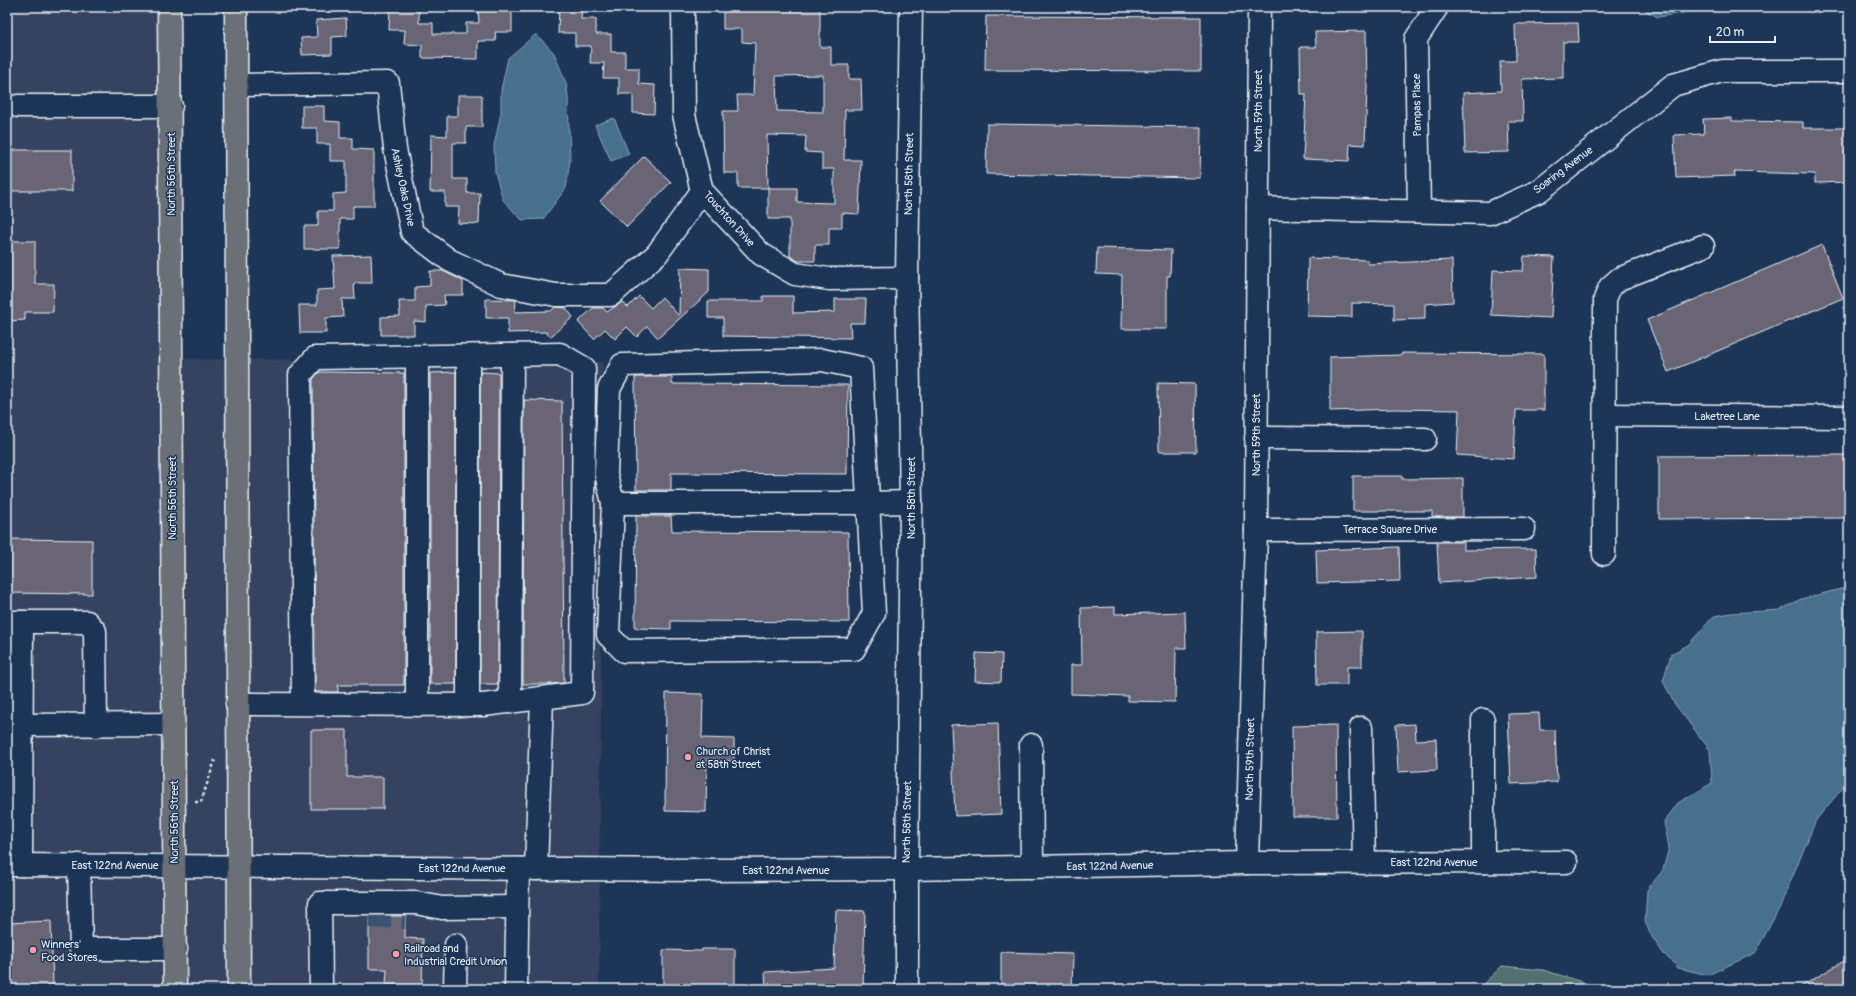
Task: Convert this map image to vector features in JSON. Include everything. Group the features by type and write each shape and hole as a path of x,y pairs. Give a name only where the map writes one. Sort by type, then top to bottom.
{"main road":[{"name":"North 56th Street","path":"169,7 171,106 175,989"},
{"path":"236,7 237,866 239,989"}],"street":[{"name":"Touchton Drive","path":"683,7 684,115 702,190 760,254 795,274 829,279 907,278"},
{"name":"North 58th Street","path":"907,989 911,502 907,278 911,7"},
{"name":"North 59th Street","path":"1247,863 1256,530 1259,7"},
{"name":"Pampas Place","path":"1419,210 1416,39 1437,7"},
{"name":"Soaring Avenue","path":"1258,208 1419,210 1490,213 1539,191 1672,85 1722,71 1849,71"},
{"name":"Ashley Oaks Drive","path":"236,85 388,83 395,149 412,232 449,260 500,285 556,295 611,295 657,254 702,190"},
{"path":"18,106 171,106"},
{"path":"1604,554 1605,299 1610,287 1619,279 1703,246"},
{"path":"237,704 468,705 582,694 584,368 560,354 315,358 300,375 303,704"},
{"path":"510,702 512,355"},
{"path":"468,356 468,705"},
{"path":"416,705 418,357"},
{"path":"822,360 861,368 874,614 854,649 624,651 608,635 613,503 606,474 609,389 622,364 822,360"},
{"name":"Laketree Lane","path":"1605,416 1849,417"},
{"path":"1256,438 1425,439"},
{"path":"613,503 911,502"},
{"name":"Terrace Square Drive","path":"1256,530 1524,529"},
{"path":"14,865 22,725 14,622 88,622 95,631 96,726"},
{"path":"516,989 517,907 527,869 542,698"},
{"path":"1483,720 1483,862"},
{"path":"22,725 96,726 173,724"},
{"path":"1361,728 1364,863"},
{"path":"1031,745 1032,867"},
{"name":"East 122nd Avenue","path":"14,865 174,865 527,869 907,869 1247,863 1566,862"},
{"path":"79,865 81,949 176,949"},
{"path":"349,902 358,912 369,917"},
{"path":"321,989 320,903 416,903 442,908 517,907"},
{"path":"405,918 418,918 442,908"},
{"path":"455,989 456,945"}],"path":[{"path":"194,802 201,802 217,756"}],"shaded area":[{"path":"7,7 164,7 166,359 603,362 599,989 7,989"},
{"path":"1643,7 1718,7 1658,17 1646,11"},
{"path":"535,35 537,35 554,53 566,83 568,97 570,160 566,188 543,219 522,220 503,200 495,172 494,146 501,113 501,90 508,58"},
{"path":"614,118 629,154 611,161 595,125"},
{"path":"1849,587 1849,780 1816,820 1779,909 1755,953 1708,975 1678,968 1663,953 1652,937 1645,922 1647,890 1663,870 1669,847 1664,822 1678,803 1712,783 1710,750 1674,703 1663,681 1671,654 1688,645 1714,616 1731,613 1780,610 1801,599"}],"green space":[{"path":"1502,966 1543,970 1605,989 1478,989"}],"building":[{"path":"496,7 512,7 512,32 495,32 496,41 478,41 478,59 422,58 422,45 404,44 405,30 389,30 390,8 419,9 419,23 433,23 433,34 466,34 466,23 479,23 478,9 496,9"},
{"path":"559,7 582,7 581,19 596,19 596,34 611,34 611,52 625,52 625,68 639,68 639,84 655,85 654,114 633,113 633,94 619,94 619,78 603,78 604,63 590,63 591,46 575,46 575,33 558,33"},
{"path":"723,7 820,7 820,47 831,47 831,65 849,65 849,79 861,79 862,110 845,110 844,160 861,160 859,214 842,213 842,228 829,228 829,245 815,245 815,261 798,261 790,256 790,219 768,219 768,188 738,188 738,173 724,173 723,111 738,111 737,95 753,95 755,43 742,42 742,29 723,29","holes":["823,75 823,112 777,111 776,76","767,135 806,136 805,152 822,153 822,169 834,169 834,203 797,202 797,188 768,188"]},
{"path":"986,16 1201,17 1201,71 985,70"},
{"path":"346,18 347,36 332,37 332,54 302,55 301,38 317,37 316,20"},
{"path":"1578,23 1579,42 1563,42 1563,78 1522,79 1523,121 1508,121 1509,152 1465,153 1463,93 1501,91 1500,61 1516,61 1515,24"},
{"path":"1366,31 1367,87 1365,145 1350,144 1349,161 1303,159 1306,94 1301,94 1300,47 1316,47 1315,32"},
{"path":"458,95 482,95 482,127 466,127 466,143 453,143 453,179 467,179 467,193 480,193 479,224 458,223 459,207 445,207 445,192 430,192 431,135 447,136 447,116 458,116"},
{"path":"302,106 324,106 324,121 340,122 340,138 353,138 353,149 374,150 374,206 353,206 353,219 340,219 340,249 304,249 304,226 318,226 318,211 333,211 333,194 346,193 346,161 330,161 330,144 317,144 317,128 302,128"},
{"path":"1732,118 1732,121 1803,122 1803,128 1849,128 1849,182 1815,183 1815,174 1734,172 1735,176 1676,178 1674,135 1704,134 1703,119"},
{"path":"987,124 1201,127 1200,178 986,174"},
{"path":"7,150 72,150 72,191 7,191"},
{"path":"644,156 671,182 627,227 600,201"},
{"path":"7,241 35,241 35,284 54,284 53,312 25,312 25,320 7,321"},
{"path":"1822,245 1843,298 1668,372 1647,320"},
{"path":"1097,248 1171,250 1170,276 1167,276 1167,329 1121,329 1122,275 1096,274"},
{"path":"371,255 372,283 354,283 355,299 342,299 343,317 326,318 326,333 300,333 299,305 317,305 317,290 335,289 333,256"},
{"path":"1524,256 1554,257 1551,318 1491,315 1493,270 1523,271"},
{"path":"1308,258 1368,260 1368,264 1452,260 1453,302 1425,304 1425,319 1394,320 1394,304 1352,303 1352,317 1307,316"},
{"path":"680,268 709,269 709,292 658,338 647,326 637,337 627,327 615,339 605,329 594,339 578,322 593,308 603,308 607,312 622,302 628,307 639,296 651,308 662,297 679,316"},
{"path":"430,271 443,271 463,281 463,295 444,295 445,305 426,306 426,322 414,321 414,335 381,335 381,317 400,316 399,301 415,301 415,287 430,286"},
{"path":"763,296 793,296 793,313 835,312 835,299 866,299 865,323 850,323 851,338 723,336 723,318 708,318 708,301 763,301"},
{"path":"486,299 516,300 515,312 551,311 555,307 566,308 573,317 550,337 546,332 508,333 508,318 486,318"},
{"path":"1402,353 1544,354 1544,410 1516,410 1514,459 1457,455 1459,410 1395,409 1330,411 1330,357 1402,355"},
{"path":"319,372 404,373 404,685 338,685 338,692 315,692 313,379"},
{"path":"456,372 456,684 430,684 430,373"},
{"path":"480,372 499,373 498,684 480,684"},
{"path":"635,377 672,377 672,384 848,385 847,474 671,473 671,490 636,490"},
{"path":"1158,383 1195,384 1196,452 1159,452"},
{"path":"524,400 562,401 564,683 523,684"},
{"path":"1849,455 1849,518 1659,519 1659,456"},
{"path":"1353,476 1402,476 1402,479 1463,478 1463,517 1432,517 1432,511 1353,511"},
{"path":"636,516 671,516 672,531 848,532 849,622 671,621 671,629 635,628"},
{"path":"7,539 92,540 92,594 7,593"},
{"path":"1437,542 1464,542 1464,550 1536,549 1537,577 1439,583"},
{"path":"1399,547 1400,581 1317,583 1316,550"},
{"path":"1115,607 1115,614 1185,612 1186,648 1176,648 1175,702 1128,701 1128,696 1071,694 1071,665 1082,665 1081,608"},
{"path":"1362,631 1362,667 1347,667 1347,685 1317,685 1316,632"},
{"path":"976,653 1002,654 1001,682 975,681"},
{"path":"666,693 703,694 702,738 734,739 734,761 707,760 706,812 665,811"},
{"path":"1539,713 1540,730 1555,730 1557,782 1511,784 1508,714"},
{"path":"998,723 1001,814 955,816 951,725"},
{"path":"1415,724 1416,740 1436,739 1437,770 1398,772 1396,725"},
{"path":"1336,725 1337,817 1293,817 1292,726"},
{"path":"311,730 347,730 347,777 383,777 383,809 311,809"},
{"path":"836,910 865,911 863,989 766,989 765,972 834,968"},
{"name":"Railroad and Industrial Credit Union","path":"369,916 405,916 405,938 423,939 422,985 386,985 387,969 369,969"},
{"path":"51,921 53,986 37,987 37,989 7,989 7,923"},
{"path":"702,949 735,949 735,987 663,989 663,950 702,951"},
{"path":"1001,952 1073,954 1072,989 1001,989"},
{"path":"1849,958 1849,989 1797,989"}],"tunnel":[{"path":"369,917 405,918"}],"place":[{"name":"Church of Christ at 58th Street","path":"688,757"},
{"name":"Winners' Food Stores","path":"33,950"},
{"name":"Railroad and Industrial Credit Union","path":"396,954"}]}
